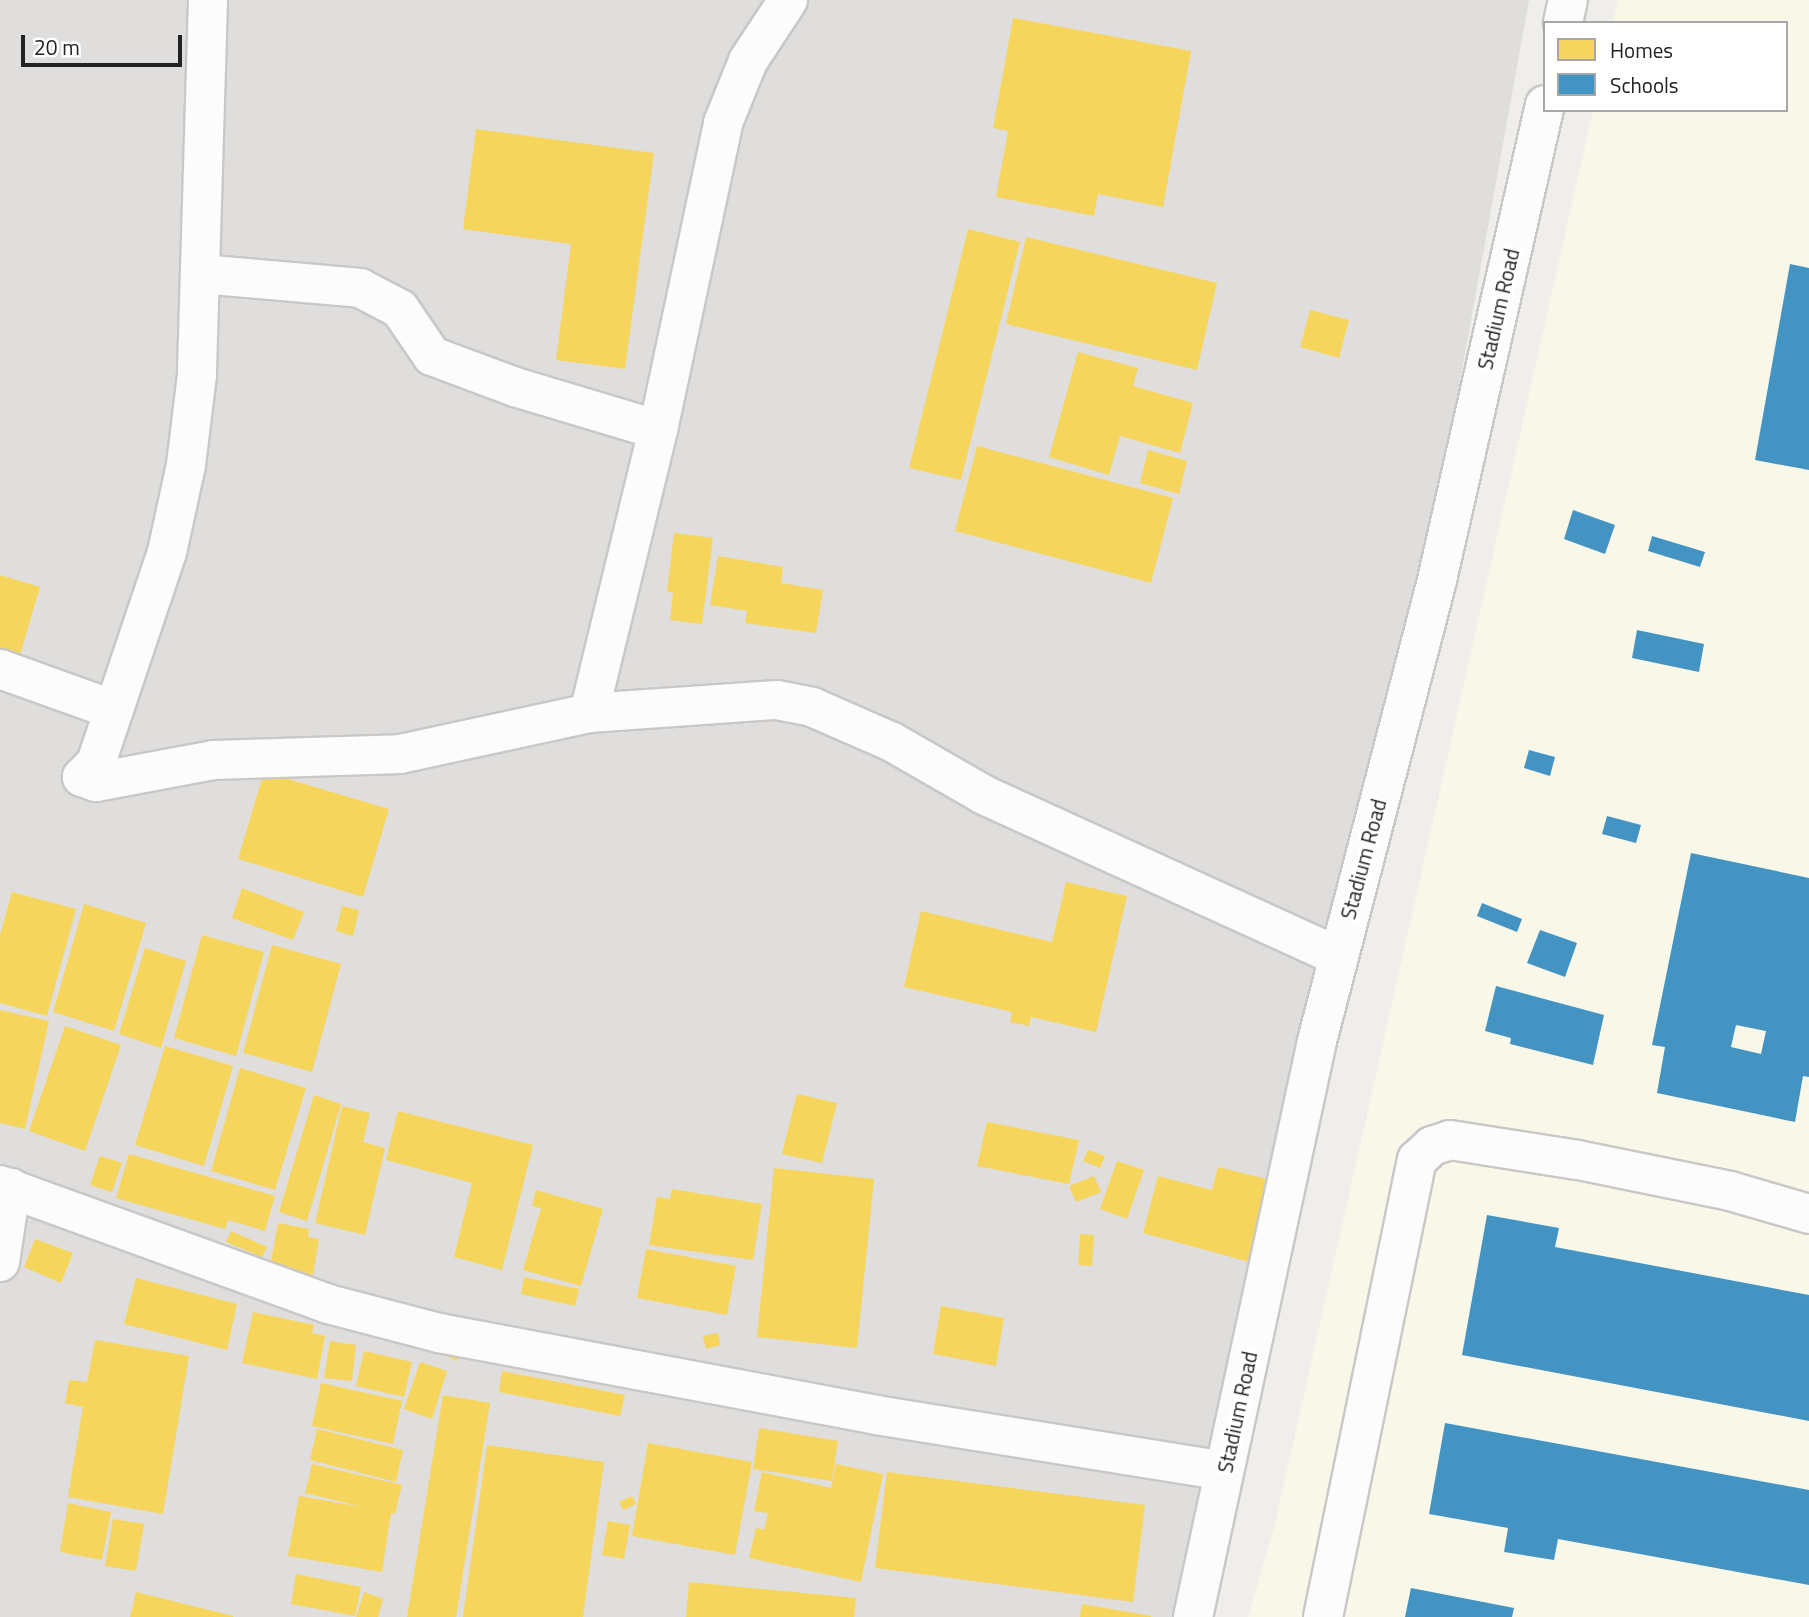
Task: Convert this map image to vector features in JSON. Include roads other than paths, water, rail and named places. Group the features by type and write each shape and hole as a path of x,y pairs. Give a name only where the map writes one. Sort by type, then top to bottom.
{"street":[{"path":"208,0 197,375 186,465 167,552 96,763 82,777 96,782 213,760 400,754 589,713 777,700 812,707 892,742 984,795 1337,956"},
{"path":"589,713 658,429 723,123 748,61 788,0"},
{"path":"1564,21 1569,0"},
{"name":"Stadium Road","path":"1193,1617 1337,956 1437,580 1543,112"},
{"path":"201,274 360,288 400,309 432,356 515,387 658,429"},
{"path":"0,669 114,710"},
{"path":"1323,1617 1417,1160 1432,1146 1450,1140 1578,1160 1730,1191 1809,1214"},
{"path":"0,1262 6,1186 328,1304 439,1333 849,1410 1224,1471"}]}
